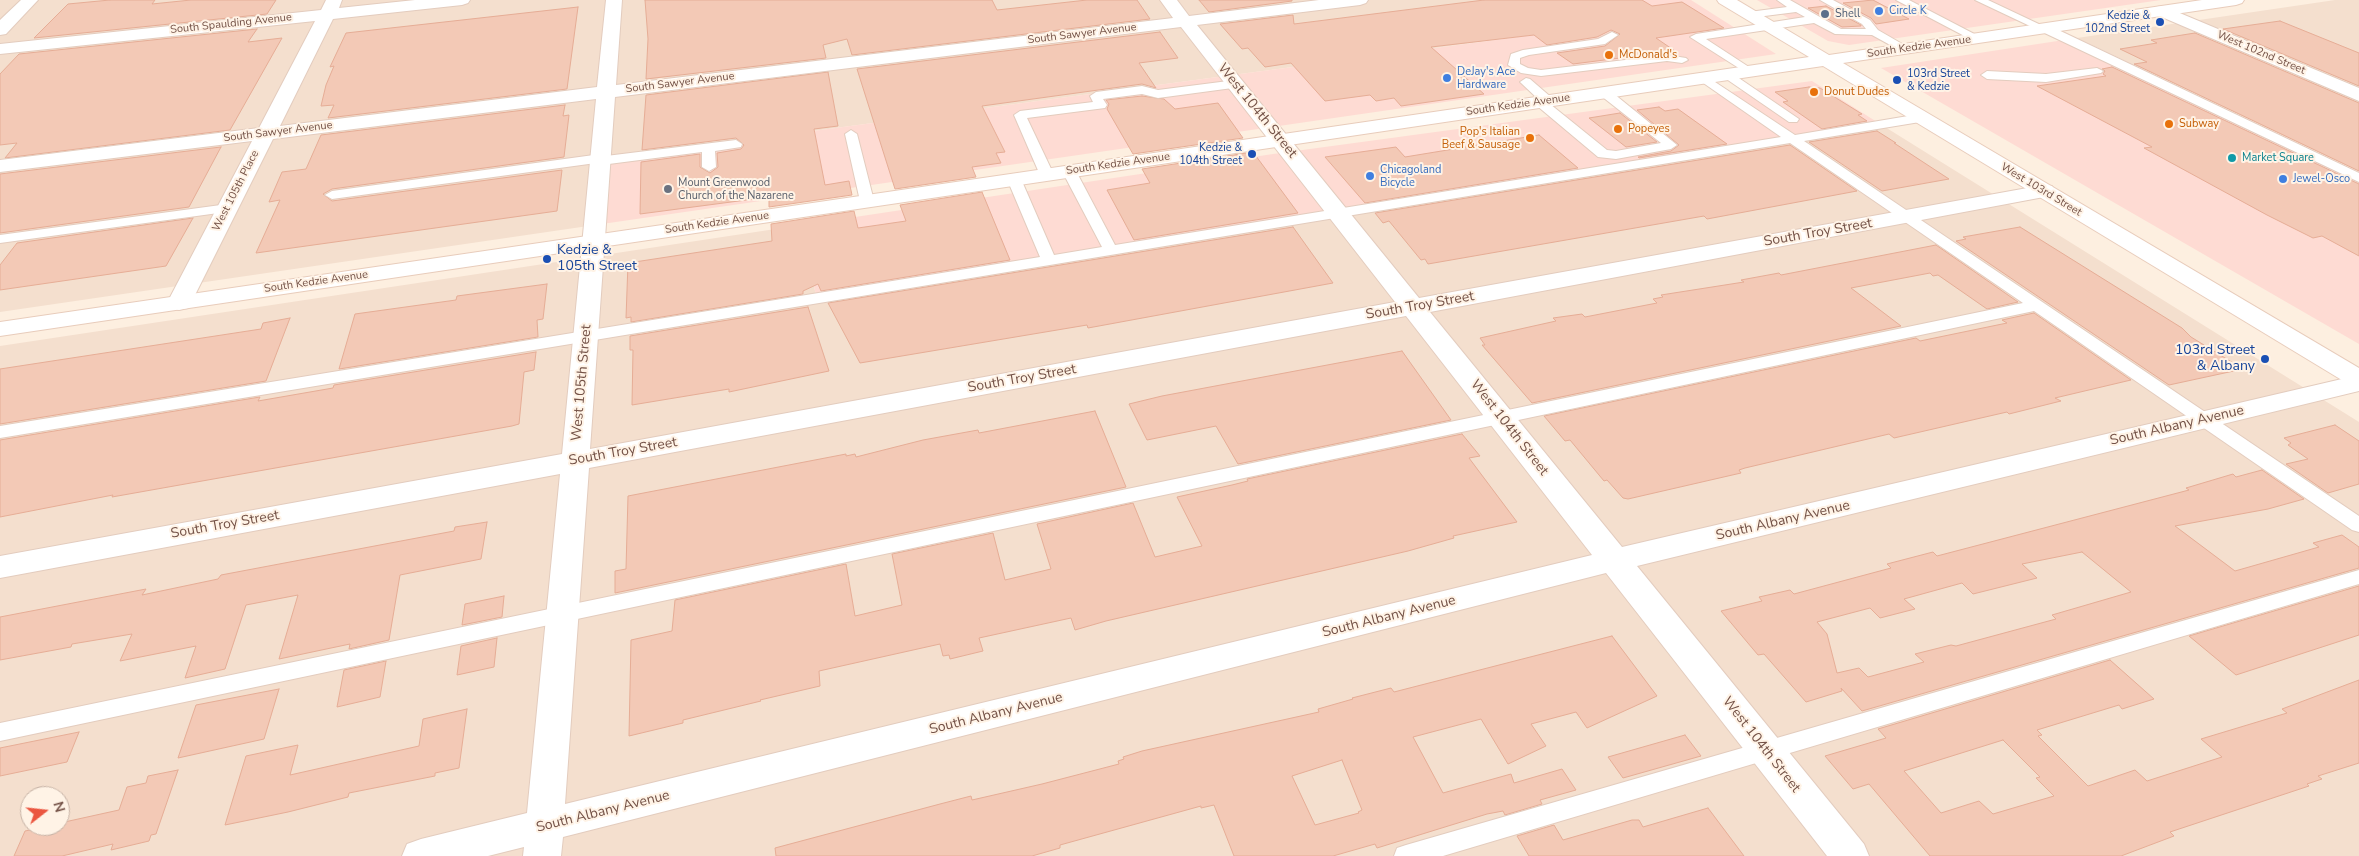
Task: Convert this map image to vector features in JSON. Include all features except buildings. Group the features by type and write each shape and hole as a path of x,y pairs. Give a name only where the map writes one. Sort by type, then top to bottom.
{"street":[{"path":"0,30 30,0"},
{"name":"South Spaulding Avenue","path":"0,48 331,7 462,0"},
{"name":"West 105th Street","path":"543,841 614,0"},
{"name":"West 104th Street","path":"1168,0 1850,856"},
{"name":"South Sawyer Avenue","path":"0,166 1360,0"},
{"name":"West 103rd Street","path":"1724,0 2359,379"},
{"name":"South Kedzie Avenue","path":"0,329 2236,0"},
{"name":"West 105th Place","path":"179,302 331,7"},
{"name":"West 102nd Street","path":"2163,11 2359,95"},
{"name":"South Troy Street","path":"0,566 2044,191"},
{"name":"South Albany Avenue","path":"421,856 543,841 1615,560 2359,383"}],"lane":[{"path":"1782,0 1839,32 1874,32"},
{"path":"1825,0 1866,22 1874,32 1905,49"},
{"path":"1901,0 1976,38"},
{"path":"1980,0 2359,178"},
{"path":"1749,15 1798,9"},
{"path":"1748,71 1696,37 1816,19"},
{"path":"1612,36 1601,42 1527,52 1527,58 1535,64 1567,71 1667,58 1682,60"},
{"path":"1987,75 2046,78 2097,71"},
{"path":"1726,74 1793,119"},
{"path":"1704,78 2359,525"},
{"path":"1526,82 1585,140 1611,149 1625,149 1646,147 1663,139 1604,92"},
{"path":"1047,175 1020,115 1101,105 1096,96 1142,90 1158,94 1236,84"},
{"path":"0,432 1920,118"},
{"path":"851,134 867,201"},
{"path":"332,195 736,144"},
{"path":"708,148 709,167"},
{"path":"1069,171 1110,251"},
{"path":"1014,180 1049,261"},
{"path":"0,239 228,208"},
{"path":"0,732 2038,305"},
{"path":"1406,856 2359,577"}],"shaded area":[{"path":"0,0 1598,0 1630,22 603,159 595,225 0,312"},
{"path":"1598,0 1691,0 1776,54 595,225 603,159 1630,22"},
{"path":"1757,0 2161,0 1849,45 1828,41"},
{"path":"2335,0 2359,0 2359,172 2077,38"},
{"name":"Market Square","path":"2077,38 2359,172 2359,344 1881,68"},
{"path":"1812,81 1877,122 816,296 802,225 1273,154"},
{"path":"1877,122 2359,422 2359,856 0,856 0,346 802,225 816,296"}],"place":[{"name":"Circle K","path":"1879,11"},
{"name":"Shell","path":"1825,14"},
{"name":"Kedzie & 102nd Street","path":"2160,22"},
{"name":"McDonald's","path":"1609,55"},
{"name":"DeJay's Ace Hardware","path":"1447,78"},
{"name":"103rd Street & Kedzie","path":"1897,80"},
{"name":"Donut Dudes","path":"1814,92"},
{"name":"Subway","path":"2169,124"},
{"name":"Popeyes","path":"1618,129"},
{"name":"Pop's Italian Beef & Sausage","path":"1530,138"},
{"name":"Kedzie & 104th Street","path":"1252,154"},
{"name":"Market Square","path":"2232,158"},
{"name":"Chicagoland Bicycle","path":"1370,176"},
{"name":"Jewel-Osco","path":"2283,179"},
{"name":"Mount Greenwood Church of the Nazarene","path":"668,189"},
{"name":"Kedzie & 105th Street","path":"547,259"},
{"name":"103rd Street & Albany","path":"2265,359"}]}
